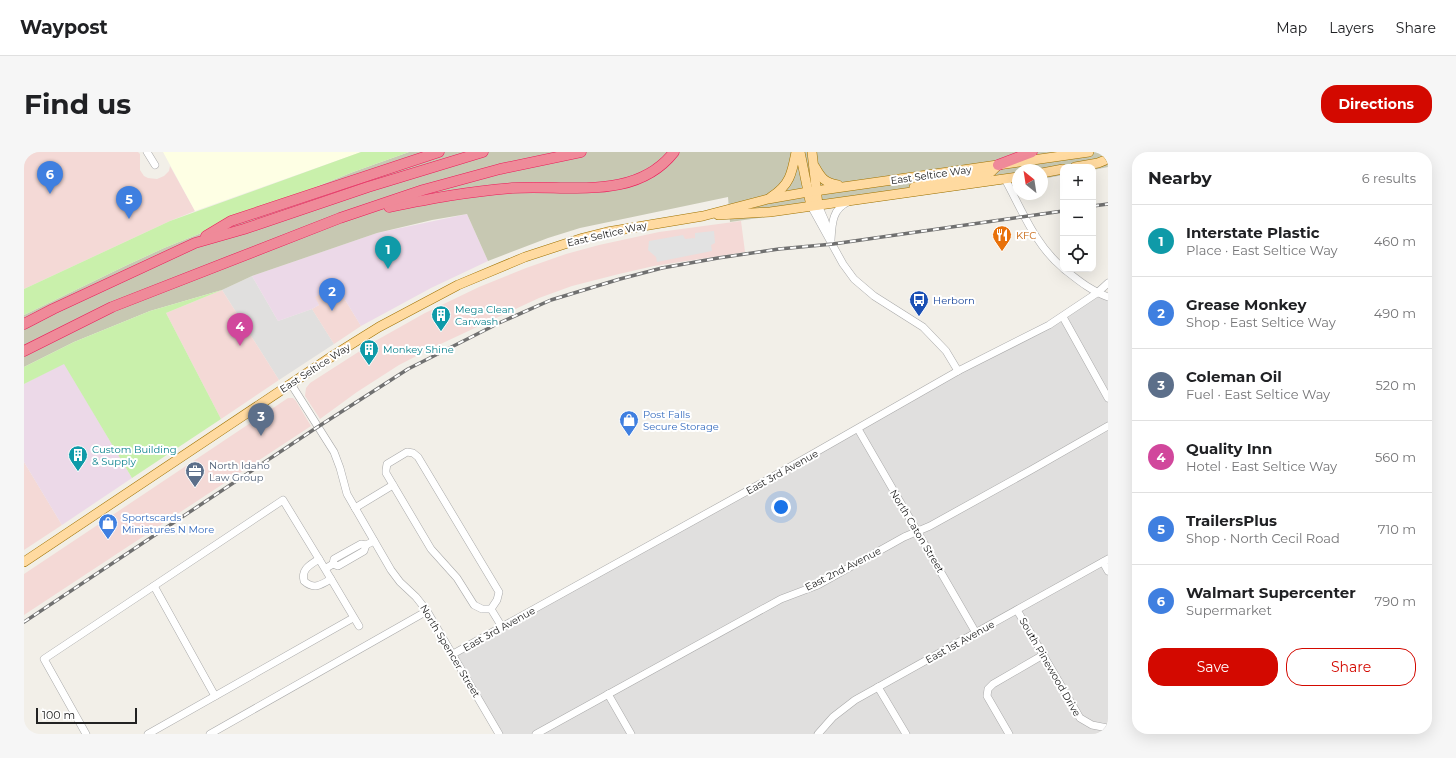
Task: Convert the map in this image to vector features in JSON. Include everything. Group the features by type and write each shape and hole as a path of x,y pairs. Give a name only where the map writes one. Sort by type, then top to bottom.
{"highway":[{"path":"24,324 53,308 196,243 231,221 439,152"},
{"path":"196,243 244,229 368,187 483,152"},
{"path":"24,351 112,307 340,218 423,190 500,169 581,152"},
{"path":"340,218 418,201 482,190 541,187 606,187 629,182 645,176 666,161 674,152"},
{"path":"998,165 1032,152"}],"main road":[{"path":"768,199 777,194 789,181 793,170 796,152"},
{"path":"800,152 812,192 814,206"},
{"path":"812,152 814,164 812,192"},
{"name":"East Seltice Way","path":"24,562 379,327 458,285 504,265 583,238 613,231 703,216 768,199 847,186 1089,152"},
{"path":"1092,164 1108,159"},
{"path":"814,164 820,176 829,184 847,186"},
{"path":"890,195 937,181 986,174 991,172 998,165 1005,179"},
{"path":"1048,172 1060,170"},
{"name":"East Seltice Way","path":"703,216 770,212 1012,178"}],"street":[{"path":"147,152 155,166"},
{"path":"1005,179 1036,238 1045,250 1060,264"},
{"path":"831,240 834,216 839,207 850,201"},
{"path":"814,206 819,223 831,240 843,264 854,279 881,301 922,327 946,351 958,371"},
{"path":"1069,272 1097,293 1108,297"},
{"name":"East 3rd Avenue","path":"453,654 858,429 958,371 1063,317 1097,293 1108,283"},
{"path":"1063,317 1108,398"},
{"name":"North Spencer Street","path":"291,384 334,452 346,491 374,541 403,586 416,597 427,611 499,734"},
{"name":"East 2nd Avenue","path":"536,734 781,599 818,585 904,537 918,532 1108,426"},
{"name":"North Caton Street","path":"858,429 976,633"},
{"path":"407,452 416,454 499,592 497,600 491,609 482,609 474,605 457,578 431,549 386,473 387,464 407,452"},
{"path":"355,508 394,485"},
{"path":"86,734 44,659 283,500 359,626"},
{"path":"325,569 333,564 334,559 361,544 366,546 374,541"},
{"path":"319,559 308,565 304,570 302,576 304,581 313,587 319,586 331,579"},
{"path":"1106,561 1108,570"},
{"name":"East 1st Avenue","path":"818,734 834,717 855,700 1106,561"},
{"path":"154,586 215,696"},
{"path":"491,609 502,627"},
{"name":"South Pinewood Drive","path":"1017,610 1080,718 1092,725 1108,728"},
{"path":"210,734 427,611"},
{"path":"148,734 354,618"},
{"path":"1009,734 987,696 988,689 993,684 1043,655"},
{"path":"878,688 906,734"},
{"path":"608,694 631,734"}],"shaded area":[{"path":"24,152 138,152 140,154 140,170 144,176 148,178 157,179 164,176 169,171 170,166 195,211 170,221 24,289"},
{"path":"163,152 361,152 195,211"},
{"path":"409,152 1108,152 1108,167 1096,169 1096,164 1060,164 1060,176 1048,178 1048,164 1012,164 1012,183 730,222 728,197 580,228 548,238 488,261 467,214 432,220 377,233 252,276 222,290 150,311 74,342 24,367 24,315 164,248 353,172"},
{"path":"467,214 488,261 431,288 361,326 336,285 315,297 319,305 278,321 252,276 377,233"},
{"path":"741,221 745,252 654,266 572,286 539,298 399,365 357,392 320,419 305,396 306,388 310,383 377,340 425,313 479,287 526,268 566,254 599,245 659,232"},
{"path":"714,231 715,243 711,245 712,251 657,262 656,257 648,250 649,241 683,235 685,239 695,239 695,233"},
{"path":"252,276 278,321 312,309 334,344 279,380 222,290"},
{"path":"336,285 361,326 334,344 312,309 319,305 314,297"},
{"path":"222,290 279,380 221,419 166,313"},
{"path":"1097,293 1108,297 1108,734 499,734 453,654 1013,344"},
{"path":"64,363 132,478 62,525 24,462 24,384"},
{"path":"288,398 293,398 296,401 311,426 24,615 24,574"},
{"path":"24,462 62,525 24,550"}],"green space":[{"path":"361,152 409,152 353,172 164,248 24,315 24,289 170,221"},
{"path":"222,290 166,313 221,419 132,478 64,364 24,384 24,367 74,342 150,311"}],"railway":[{"path":"1096,206 1108,204"},
{"path":"24,622 313,430 408,369 499,323 551,300 662,268 718,258 779,249 833,244 1060,211"}],"place":[{"name":"Walmart Supercenter","path":"50,194"},
{"name":"TrailersPlus","path":"129,219"},
{"name":"KFC","path":"1002,252"},
{"name":"Interstate Plastic","path":"388,269"},
{"name":"Grease Monkey","path":"332,311"},
{"name":"Herborn","path":"919,317"},
{"name":"Mega Clean Carwash","path":"441,332"},
{"name":"Quality Inn","path":"240,346"},
{"name":"Monkey Shine","path":"369,366"},
{"name":"Coleman Oil","path":"261,436"},
{"name":"Post Falls Secure Storage","path":"629,437"},
{"name":"Custom Building & Supply","path":"78,472"},
{"name":"North Idaho Law Group","path":"195,488"},
{"name":"Sportscards Miniatures N More","path":"108,540"}]}
